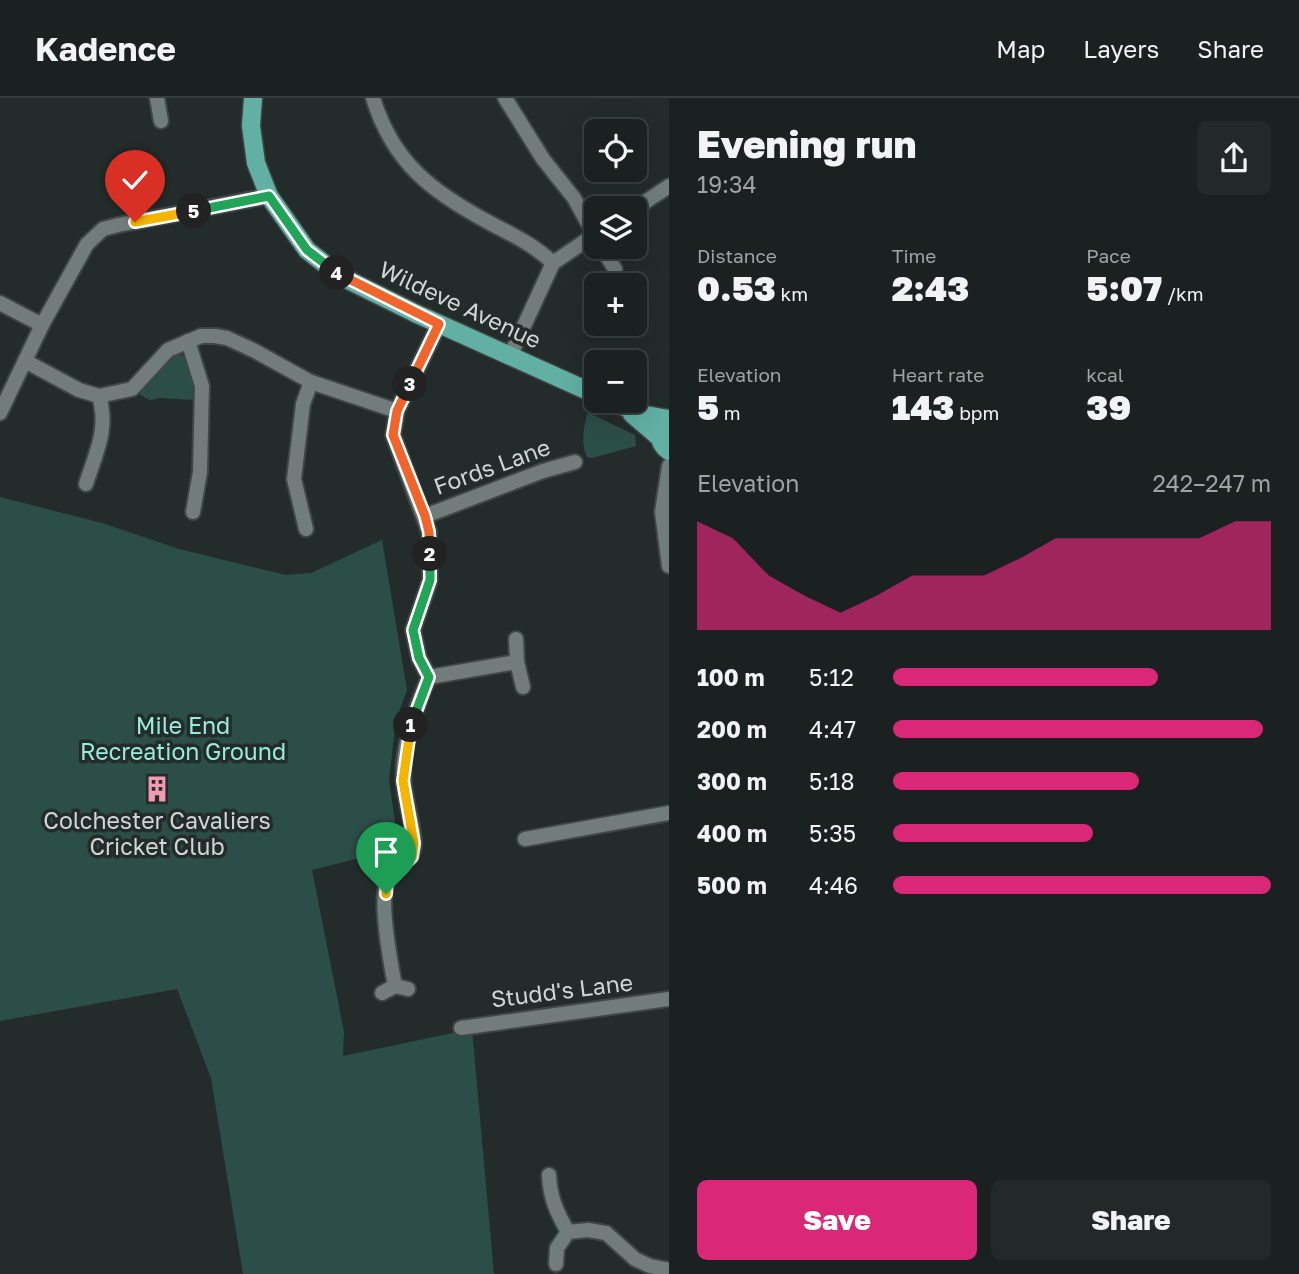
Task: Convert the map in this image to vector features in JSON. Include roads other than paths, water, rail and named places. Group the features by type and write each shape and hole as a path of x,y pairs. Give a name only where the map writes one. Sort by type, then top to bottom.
{"main road":[{"name":"Wildeve Avenue","path":"253,98 251,126 256,163 269,196 307,250 341,276 439,324 584,389"},
{"path":"631,413 643,421 664,444"},
{"path":"647,413 668,419 663,424 664,444"}],"street":[{"path":"157,98 161,121"},
{"path":"373,98 379,116 399,153 427,184 467,211 537,248 553,263"},
{"path":"505,98 584,218"},
{"path":"647,201 669,186"},
{"path":"0,413 42,325 87,244 103,229 269,196"},
{"path":"510,356 553,263 584,248"},
{"path":"609,259 615,269"},
{"path":"0,303 42,325"},
{"path":"395,989 387,938 387,881 412,857 414,843 403,781 410,727 429,677 419,658 413,630 430,580 429,532 425,516 393,435 397,411 439,324"},
{"path":"25,361 79,390 99,396 132,388 168,350 201,336 227,338 311,383 353,394 397,411"},
{"path":"188,341 202,386 200,471 193,512"},
{"path":"306,529 294,479 303,404 311,383"},
{"path":"86,484 103,430 105,414 99,396"},
{"name":"Fords Lane","path":"425,516 543,471 575,462"},
{"path":"669,466 662,512 668,533 669,566"},
{"path":"516,639 517,662 523,687"},
{"path":"429,677 517,662"},
{"path":"525,839 669,813"},
{"name":"Studd's Lane","path":"461,1028 669,999"},
{"path":"549,1175 555,1211 568,1232"},
{"path":"556,1264 557,1248 568,1232 588,1230 606,1233 635,1259 669,1270"}],"place":[{"name":"Colchester Cavaliers Cricket Club","path":"157,789"}],"park label":[{"name":"Mile End Recreation Ground","path":"183,739"}]}
